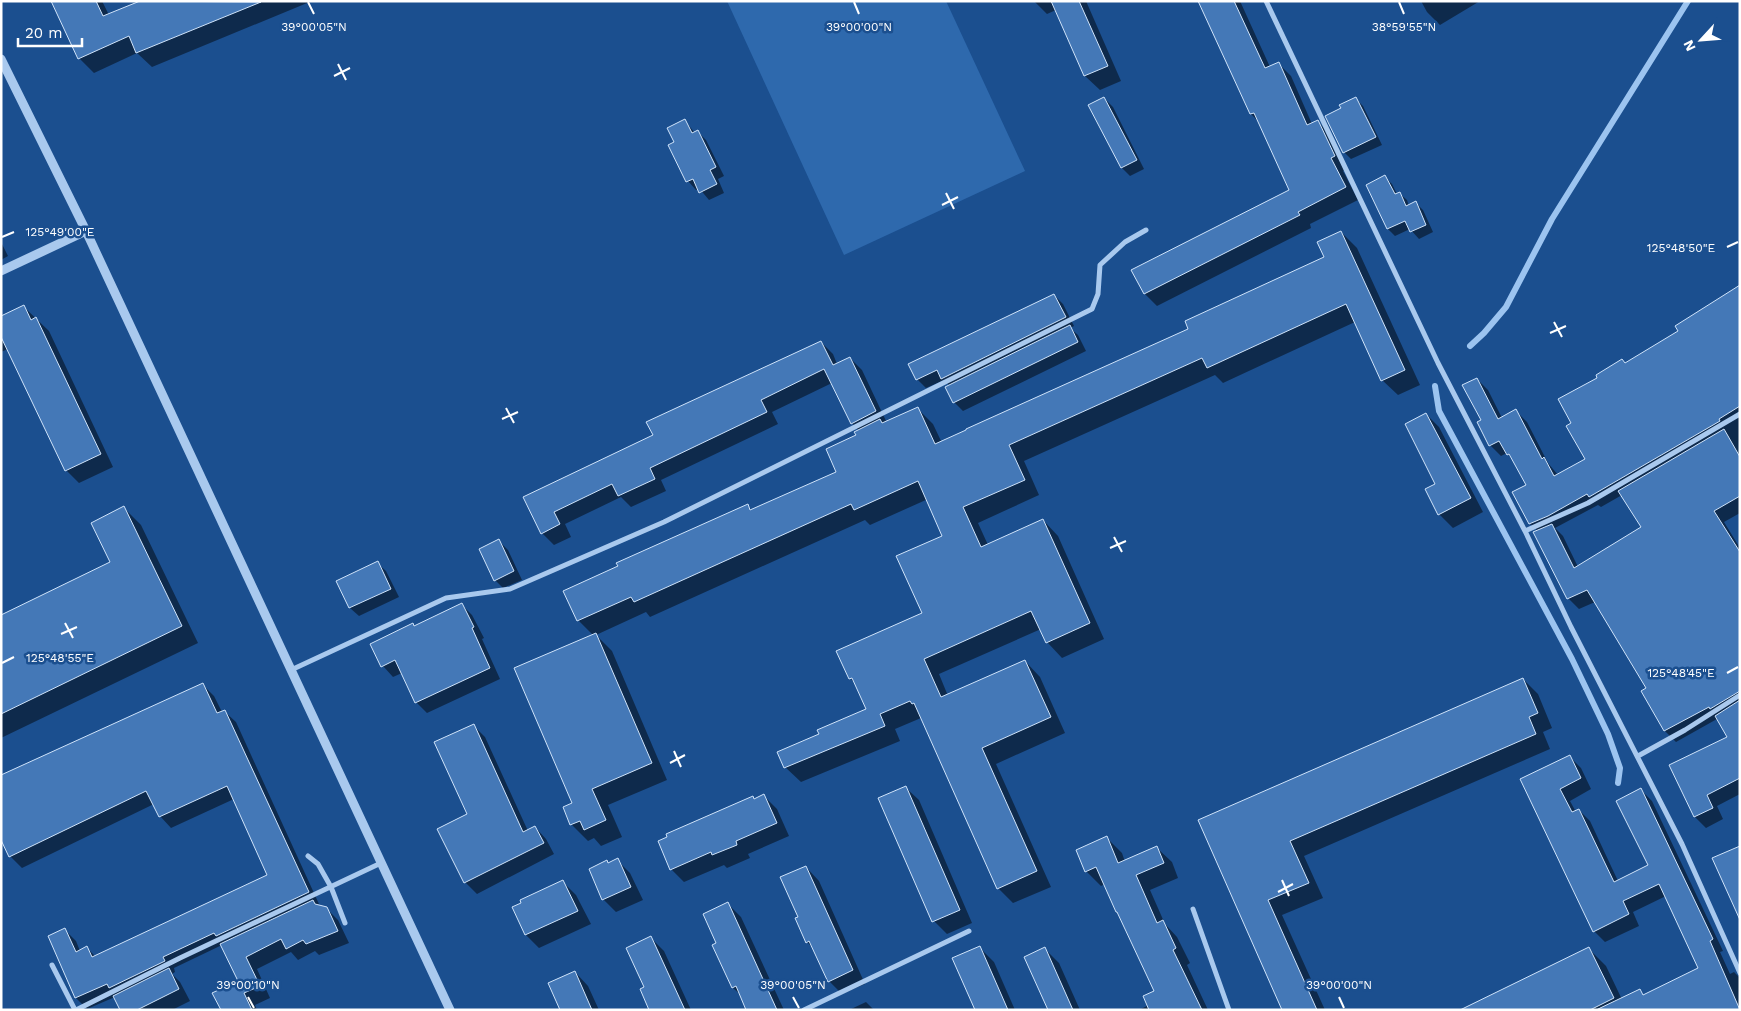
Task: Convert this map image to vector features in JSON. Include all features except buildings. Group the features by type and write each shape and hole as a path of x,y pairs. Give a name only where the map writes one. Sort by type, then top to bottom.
{"street":[{"path":"1266,1 1438,363 1525,531 1571,627 1682,844 1740,973"},
{"path":"1,59 86,231 450,1010"},
{"path":"291,670 446,598 510,589 664,522 1092,309 1098,294 1100,265 1125,242 1146,230"},
{"path":"1,271 86,231"},
{"path":"1525,531 1588,503 1740,414"},
{"path":"1638,756 1685,730 1740,695"},
{"path":"308,856 318,864 345,923"},
{"path":"52,965 76,1010 180,958 381,863"},
{"path":"1194,909 1229,1010"},
{"path":"804,1010 969,931"}],"shaded area":[{"path":"727,1 946,1 1025,171 844,255"}],"waterway":[{"path":"1470,346 1506,307 1552,219 1688,1"},
{"path":"1435,386 1439,411 1572,659 1608,734 1620,768 1618,783"}]}
